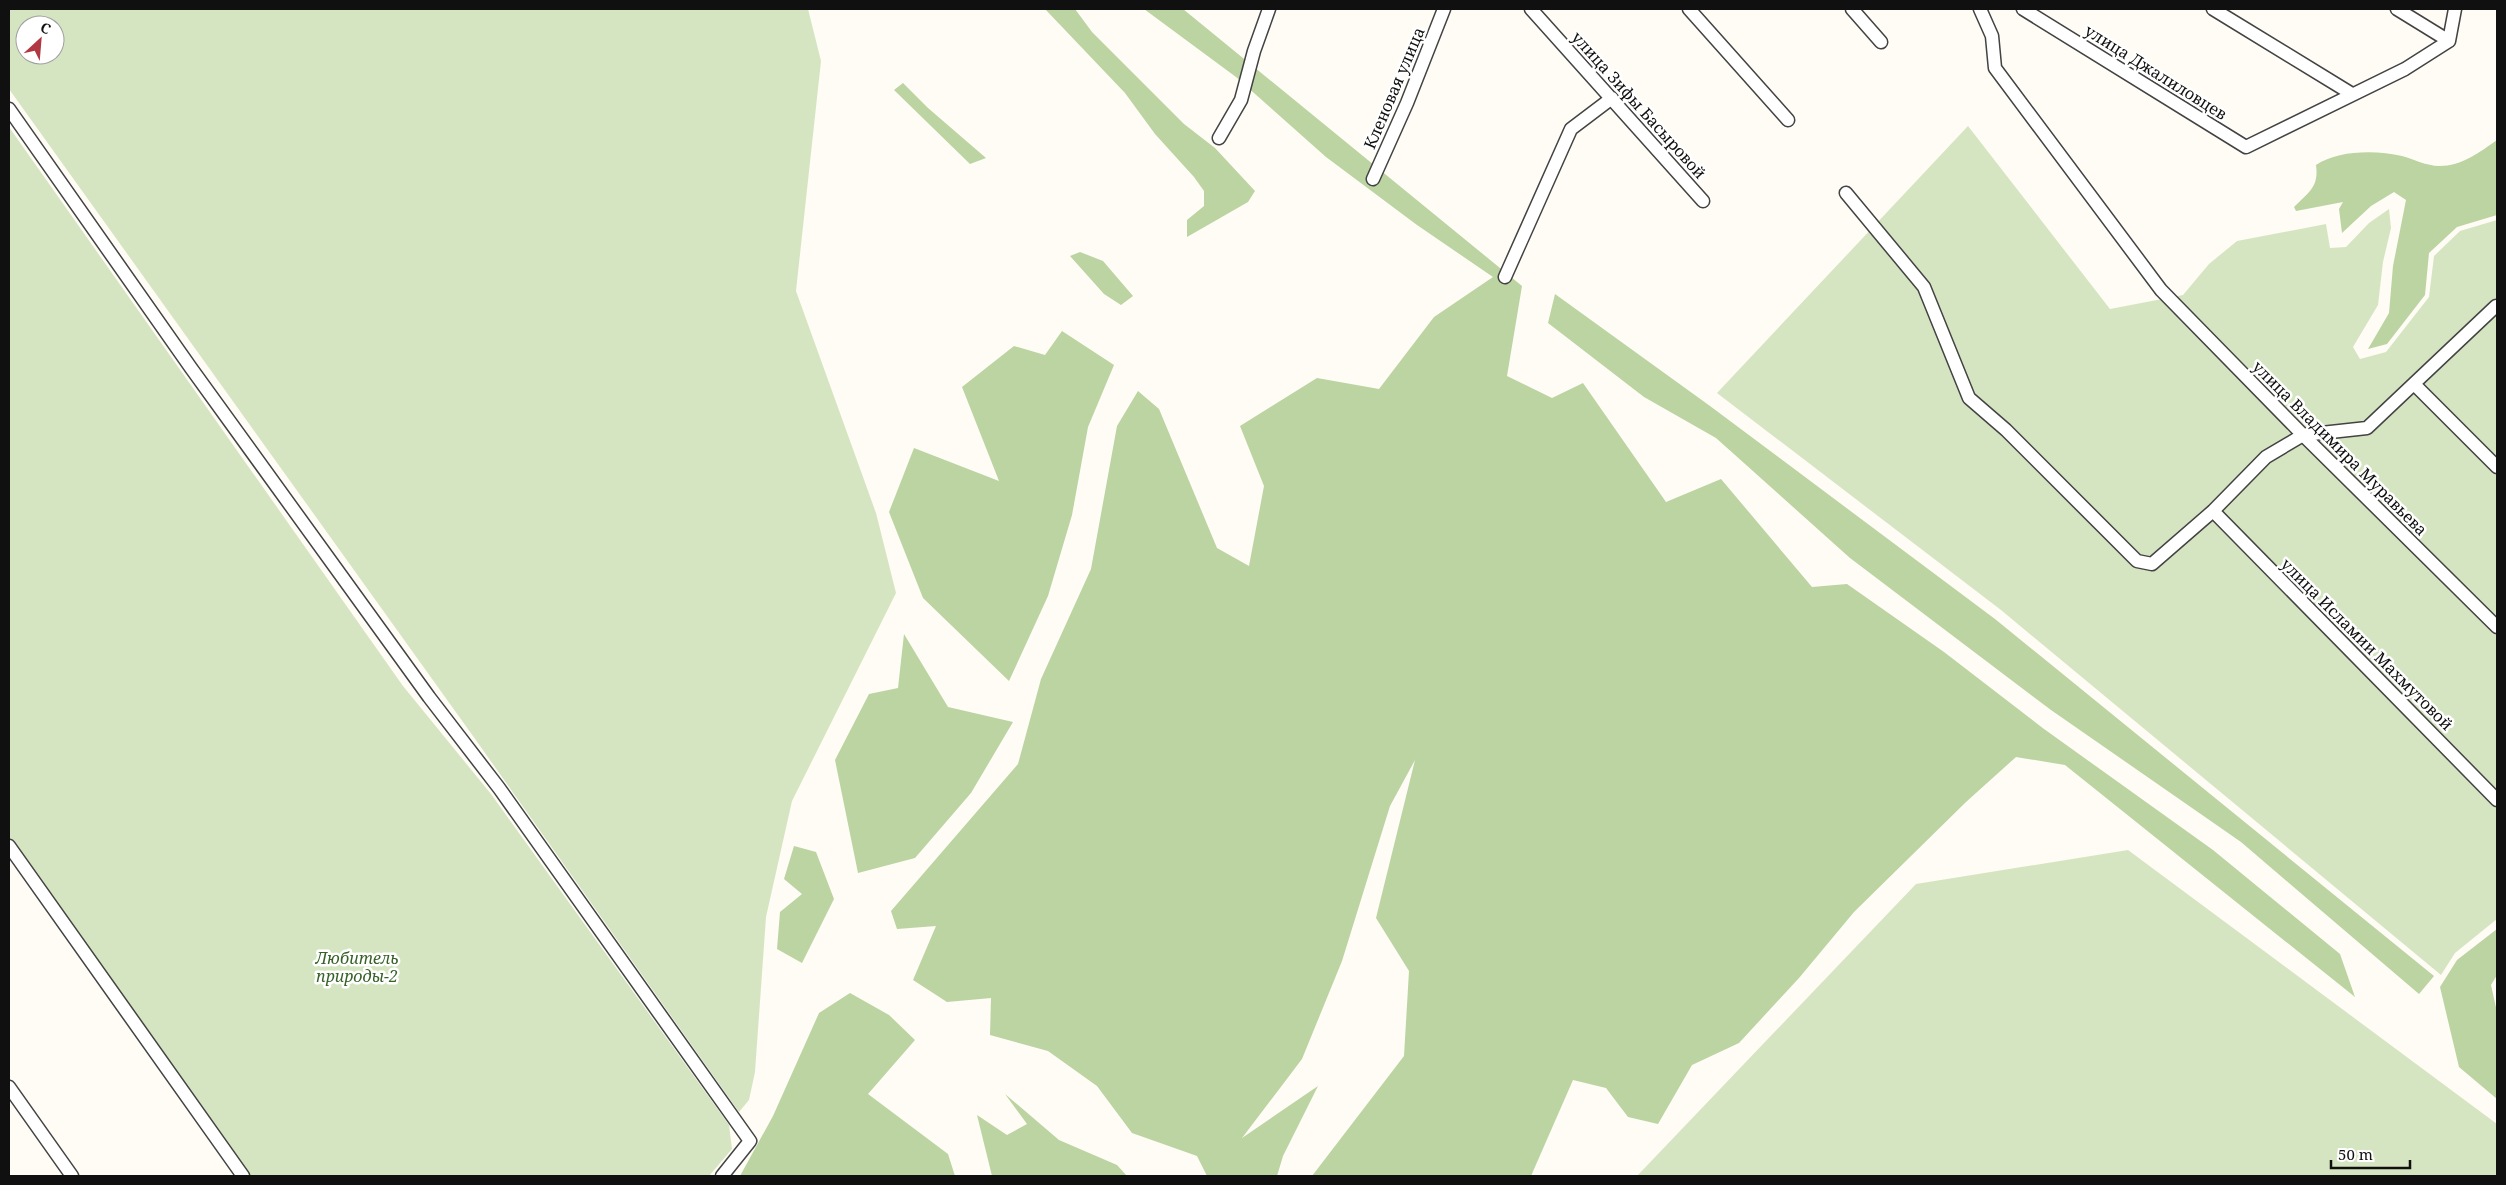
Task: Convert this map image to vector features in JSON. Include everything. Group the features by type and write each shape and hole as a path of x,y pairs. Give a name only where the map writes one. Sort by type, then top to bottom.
{"street":[{"path":"1218,138 1241,100 1254,51 1269,9"},
{"name":"Кленовая улица","path":"1373,179 1407,103 1444,9"},
{"name":"улица Зифы Басыровой","path":"1531,9 1704,201"},
{"path":"1689,9 1788,120"},
{"path":"1852,9 1882,42"},
{"name":"улица Владимира Муравьева","path":"1980,9 1992,36 1995,68 2161,290 2303,435 2497,627"},
{"name":"улица Джалиловцев","path":"2022,9 2246,147 2352,94"},
{"path":"2213,9 2352,94 2405,69 2448,41 2455,9"},
{"path":"2397,9 2448,41"},
{"path":"1505,277 1571,129 1612,98"},
{"path":"9,109 191,368 429,697 499,788 750,1140 722,1176"},
{"path":"1846,193 1924,287 1969,398 2006,430 2137,561 2152,564 2213,511 2266,456 2303,435 2366,428 2497,306"},
{"path":"2414,384 2497,467"},
{"name":"улица Исламии Махмутовой","path":"2213,511 2497,800"},
{"path":"9,846 243,1176"},
{"path":"9,1087 72,1176"}],"green space":[{"path":"9,9 808,9 821,61 796,291 876,513 896,593 792,801 766,917 755,1072 749,1100 739,1112 473,736 9,89"},
{"path":"1045,9 1075,9 1092,32 1184,124 1215,148 1255,191 1248,202 1187,237 1187,220 1204,206 1204,191 1194,177 1155,134 1125,93"},
{"path":"1144,9 1183,9 1522,286 1507,376 1552,398 1583,383 1666,502 1721,479 1812,587 1847,584 1944,652 2044,729 2213,850 2340,954 2355,997 2065,765 2016,757 1966,802 1854,912 1799,978 1739,1043 1692,1065 1658,1124 1628,1117 1606,1088 1573,1080 1531,1176 1312,1176 1404,1056 1409,971 1376,918 1415,760 1390,806 1342,961 1302,1059 1242,1138 1318,1086 1283,1156 1277,1176 1207,1176 1197,1156 1132,1133 1097,1086 1048,1051 990,1035 991,998 947,1002 913,980 936,926 897,929 891,911 1018,764 1041,679 1091,569 1117,426 1138,391 1159,409 1217,548 1249,566 1264,486 1240,426 1317,378 1379,389 1434,317 1493,277 1417,225 1326,157 1236,77"},
{"path":"903,83 928,108 986,158 970,164 894,90"},
{"path":"1968,126 2110,309 2183,295 2209,264 2237,241 2326,224 2330,248 2346,247 2369,223 2389,209 2391,228 2383,262 2378,305 2353,347 2360,359 2386,352 2429,297 2434,256 2460,231 2497,220 2497,919 2455,953 2441,975 2001,610 1717,393"},
{"name":"Любитель природы-2","path":"9,127 403,686 491,794 729,1125 732,1149 709,1176 249,1176 9,838"},
{"path":"2497,140 2497,215 2457,227 2429,253 2425,295 2387,344 2368,349 2389,313 2393,266 2406,200 2394,192 2371,206 2342,233 2339,209 2343,202 2296,211 2294,207 2312,189 2317,173 2316,165 2335,156 2369,152 2402,156 2434,166 2455,164 2470,158"},
{"path":"1080,252 1103,261 1133,296 1121,305 1104,294 1070,256"},
{"path":"1555,294 1710,406 1995,619 2434,976 2419,994 2241,842 2051,710 1850,558 1716,438 1644,397 1548,323"},
{"path":"1062,331 1114,365 1088,427 1072,515 1048,596 1009,681 923,598 889,512 914,448 999,481 962,387 1014,346 1045,355"},
{"path":"904,634 948,707 1013,722 971,793 915,858 858,873 835,760 869,694 898,688"},
{"path":"794,846 816,852 834,899 802,963 777,949 780,912 802,894 784,879"},
{"path":"2128,850 2497,1124 2497,1176 1637,1176 1916,884"},
{"path":"2497,929 2497,975 2491,985 2497,1012 2497,1099 2459,1067 2440,987 2457,960"},
{"path":"850,993 889,1015 915,1040 868,1094 948,1154 955,1176 740,1176 773,1116 819,1013"},
{"path":"1005,1094 1059,1140 1117,1165 1127,1176 992,1176 977,1115 1007,1135 1027,1124"}]}
